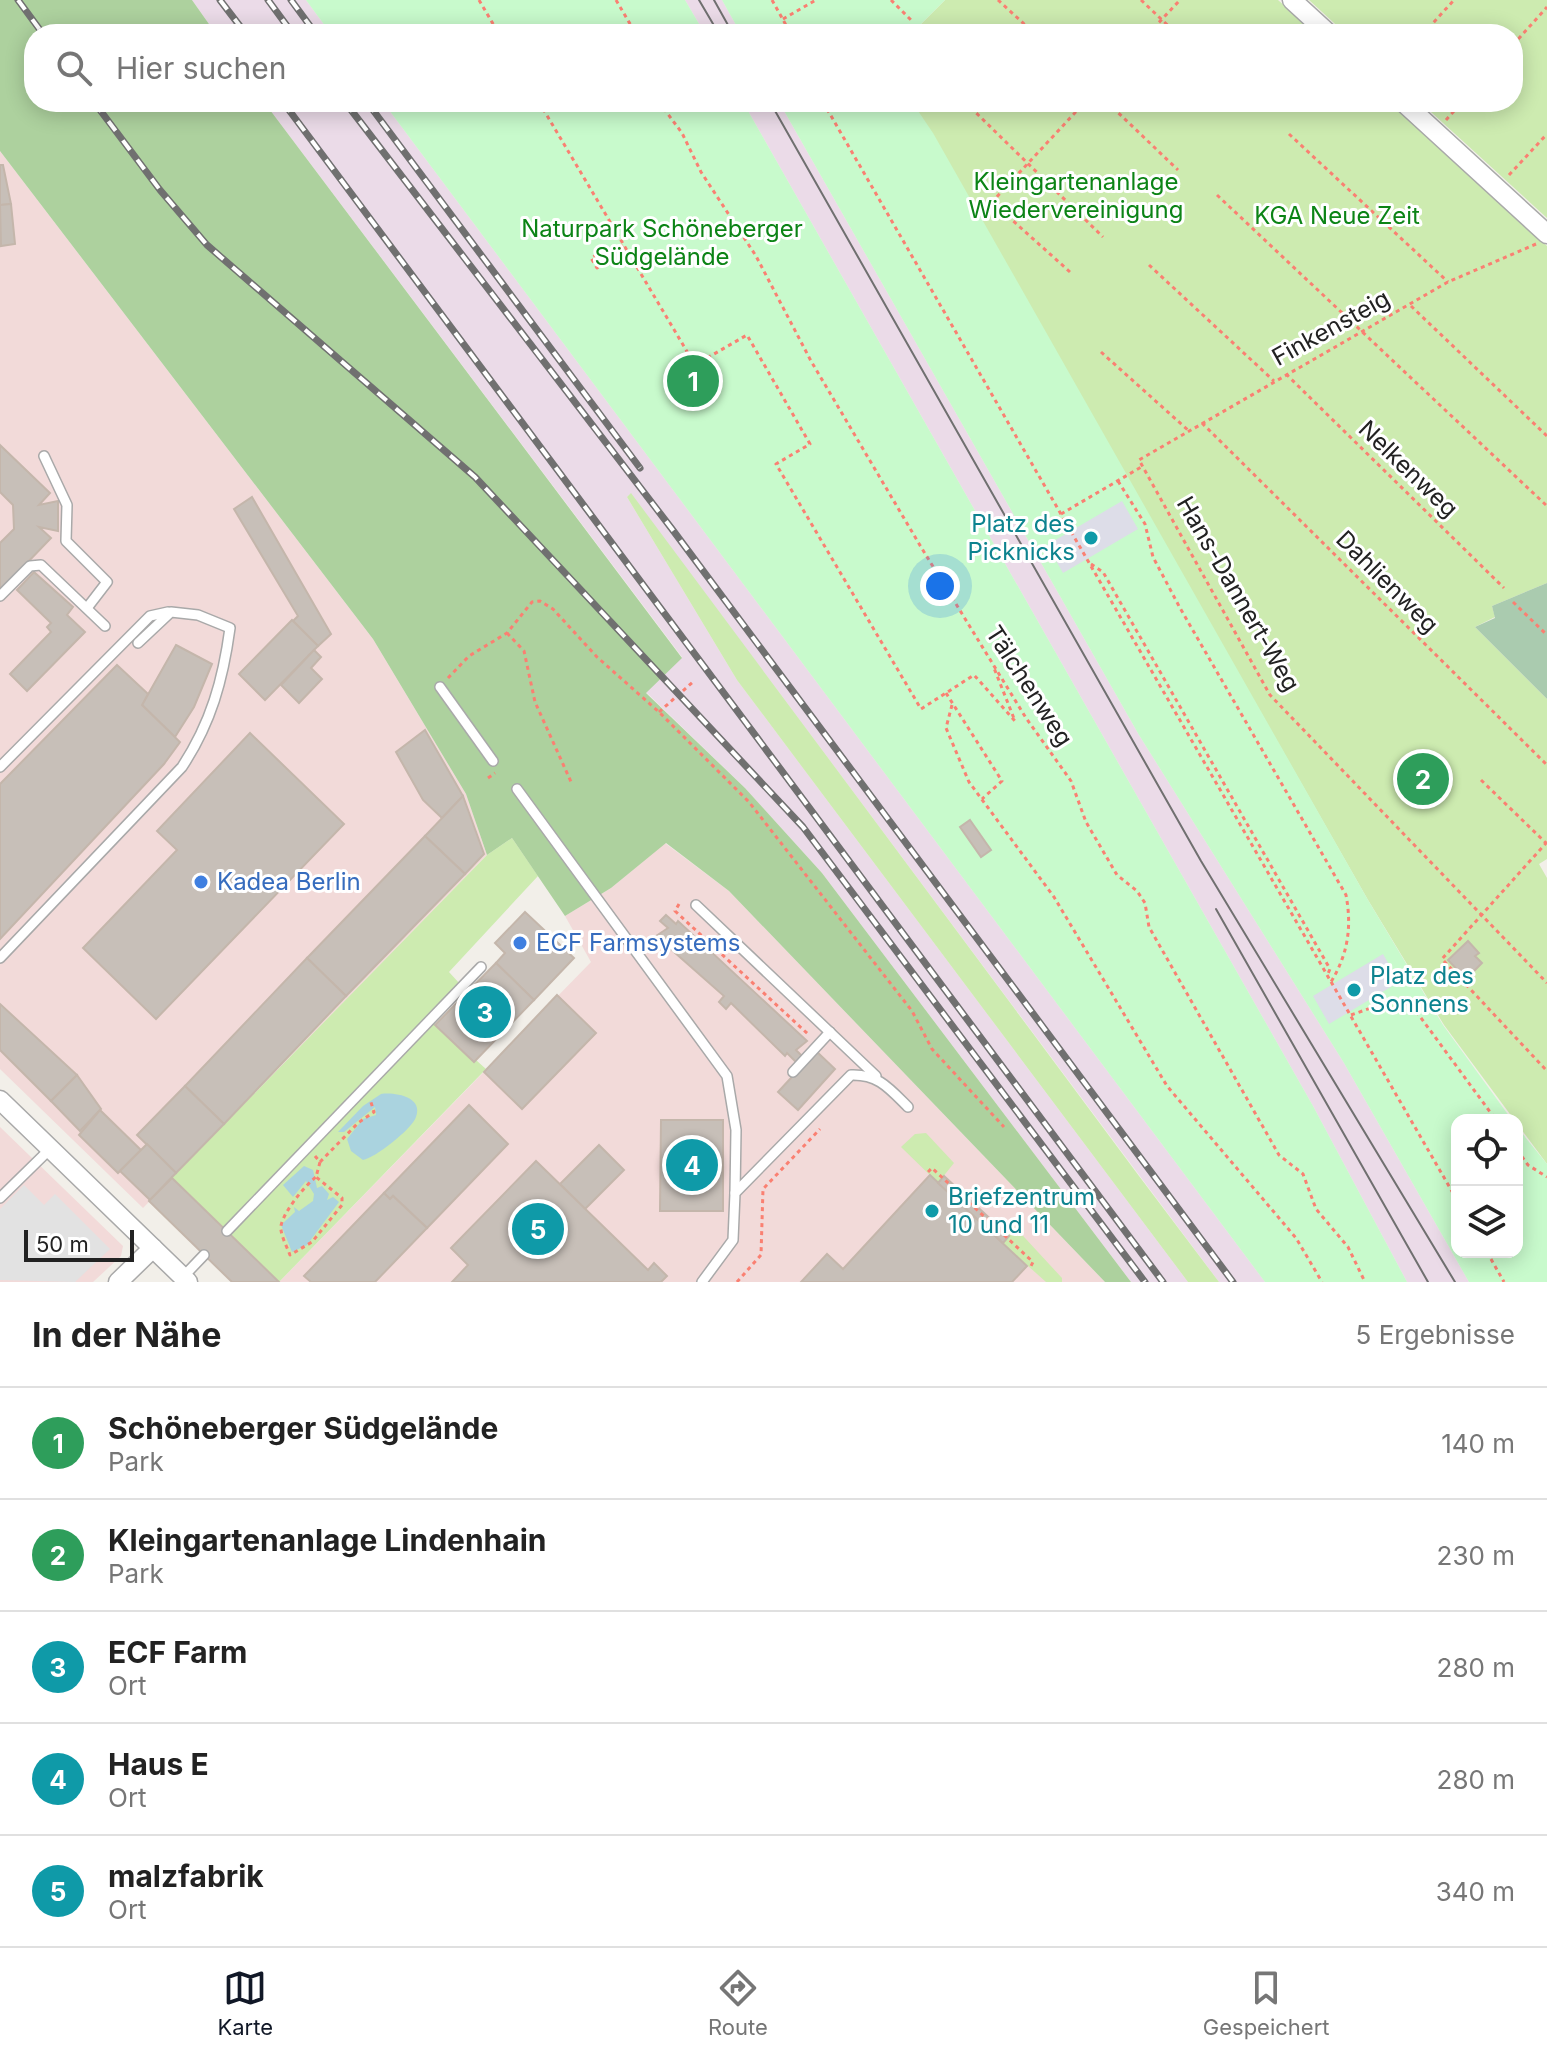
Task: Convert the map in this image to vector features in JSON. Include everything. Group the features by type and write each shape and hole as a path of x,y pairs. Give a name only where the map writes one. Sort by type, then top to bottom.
{"street":[{"path":"1292,0 1318,24"},
{"path":"1414,112 1497,188 1544,238"},
{"path":"0,1100 185,1280"},
{"path":"118,1282 153,1248"}],"lane":[{"path":"44,456 67,505 66,541 107,582 87,608"},
{"path":"0,596 30,566 41,565 105,626"},
{"path":"138,643 171,612"},
{"path":"0,767 150,616 171,612 198,615 230,628 224,677 202,736 182,767 0,958"},
{"path":"440,687 493,761"},
{"path":"517,789 727,1076 736,1130 733,1240 702,1282"},
{"path":"696,905 908,1107"},
{"path":"227,1231 481,967"},
{"path":"793,1072 830,1032"},
{"path":"735,1193 851,1075 868,1074 882,1081"},
{"path":"0,1198 50,1149"},
{"path":"185,1280 204,1255"}],"path":[{"path":"479,0 493,24"},
{"path":"616,0 630,24"},
{"path":"772,0 786,24"},
{"path":"783,19 816,0"},
{"path":"891,0 913,22"},
{"path":"998,0 1024,24"},
{"path":"1141,0 1167,24"},
{"path":"1157,24 1180,0"},
{"path":"1432,24 1454,0"},
{"path":"1523,34 1547,7"},
{"path":"545,112 696,367 749,334 810,444 776,464 921,709 974,675 1015,721 993,665"},
{"name":"Tälchenweg","path":"666,112 756,256 811,361 993,665 1071,781 1086,822 1117,875 1137,891 1145,903 1149,927 1279,1155 1303,1174 1316,1209 1348,1247 1365,1282"},
{"path":"829,112 1451,1190"},
{"path":"975,112 1103,237"},
{"path":"1070,272 992,202 1076,112"},
{"path":"1117,112 1178,170"},
{"path":"1436,131 1453,112"},
{"path":"1289,134 1448,282"},
{"path":"1497,188 1547,134"},
{"path":"1217,195 1547,506"},
{"name":"Finkensteig","path":"1139,460 1448,282 1544,238"},
{"path":"606,256 624,245"},
{"path":"603,251 606,256 609,261 597,268 591,258 603,251"},
{"path":"1149,265 1274,381"},
{"path":"1410,305 1547,436"},
{"path":"1101,352 1189,431"},
{"name":"Nelkenweg","path":"1286,374 1504,588"},
{"path":"784,417 791,413"},
{"name":"Dahlienweg","path":"1202,423 1547,765"},
{"name":"Hans-Dannert-Weg","path":"1139,460 1270,695 1547,983"},
{"path":"1061,514 1143,466"},
{"path":"1118,481 1145,524 1153,557 1180,608 1346,895 1350,917 1348,940 1331,982"},
{"path":"440,687 469,656 507,633 532,602 540,601 553,609 597,657 659,712 749,802 912,1011 932,1049 989,1106 1004,1127"},
{"path":"1513,602 1547,635"},
{"path":"507,633 524,651 535,702 572,784"},
{"path":"659,712 694,681"},
{"path":"946,693 1002,781 982,799"},
{"path":"952,705 946,728 969,782 1054,897 1167,1086 1296,1238 1322,1282"},
{"path":"1481,780 1546,842 1442,959 1547,1071"},
{"path":"679,904 675,911 819,1044"},
{"path":"1351,1015 1396,999 1413,1007 1492,1114"},
{"path":"316,1177 342,1198 342,1205 312,1242 290,1255 281,1219 306,1184 316,1177 320,1162 373,1109 369,1099"},
{"path":"737,1282 761,1255 763,1189 820,1129"},
{"path":"307,1147 320,1162"},
{"path":"1523,1158 1547,1177"},
{"path":"928,1172 932,1168 1033,1262 1030,1268"},
{"path":"1490,1258 1504,1282"}],"shaded area":[{"path":"192,0 306,0 324,24 209,24"},
{"path":"685,0 722,0 735,24 699,24"},
{"path":"272,112 390,112 1265,1282 1219,1282 631,494 627,497 737,680 1188,1282 1131,1282 822,873 745,788 646,692 682,657"},
{"path":"749,112 785,112 1139,735 1344,1063 1451,1250 1451,1258 1455,1258 1469,1282 1407,1282 1313,1106"},
{"path":"0,151 373,639 466,794 487,855 143,1208 0,1069"},
{"name":"Platz des Picknicks","path":"1122,501 1138,529 1063,573 1047,545"},
{"path":"665,843 729,891 1105,1282 279,1282 591,962 565,916 611,888"},
{"name":"Platz des Sonnens","path":"1383,954 1399,982 1329,1024 1313,996"},
{"path":"0,1127 123,1246 121,1256 93,1282 0,1282"},
{"path":"24,1185 44,1205 55,1194 110,1249 75,1282 0,1280 0,1209"}],"green space":[{"path":"0,0 192,0 209,24 24,24 24,112 272,112 682,658 646,693 745,788 822,873 1131,1282 1105,1282 729,891 666,843 611,888 565,916 512,838 487,855 466,794 373,639 0,151"},
{"path":"306,0 685,0 699,24 324,24"},
{"path":"722,0 945,0 921,24 735,24"},
{"path":"945,0 1278,0 1305,24 921,24"},
{"path":"1309,0 1547,0 1547,218 1431,112 1523,112 1523,24 1335,24"},
{"name":"Naturpark Schöneberger Südgelände","path":"390,112 749,112 1313,1106 1407,1282 1265,1282"},
{"path":"785,112 919,112 1368,900 1443,1025 1508,1114 1451,1114 1451,1250 1344,1063 1139,735"},
{"path":"918,112 1401,112 1547,246 1547,583 1492,606 1495,617 1475,627 1547,699 1547,859 1539,864 1547,878 1547,1164 1523,1132 1523,1114 1510,1114 1444,1025 1368,900"},
{"path":"631,493 1219,1282 1188,1282 737,680 627,497"},
{"path":"1547,583 1547,699 1475,627 1495,618 1492,606"},
{"path":"512,838 538,876 449,972 460,984 428,1017 486,1069 279,1282 172,1178 487,855"},
{"path":"926,1133 954,1163 938,1183 901,1147 915,1134"},
{"path":"1523,1134 1547,1164 1547,1282 1469,1282 1455,1258 1523,1258"},
{"path":"1012,1224 1062,1278 1062,1282 1046,1282 998,1239"}],"water":[{"path":"381,1094 399,1095 412,1100 416,1104 416,1117 392,1142 363,1160 351,1151 347,1139 363,1119 376,1115 375,1107 344,1132 338,1132 363,1106"},
{"path":"304,1166 313,1170 317,1188 322,1186 329,1194 327,1200 333,1197 339,1202 307,1245 292,1252 281,1225 295,1212 294,1207 299,1211 313,1201 314,1194 306,1181 293,1197 283,1185"}],"building":[{"path":"0,165 3,165 11,204 0,205"},
{"path":"11,204 15,244 1,246 0,205"},
{"path":"0,445 50,493 39,505 58,501 58,531 39,527 51,538 0,591 0,543 14,529 13,505 0,492"},
{"path":"252,497 331,634 318,646 293,621 298,616 234,509"},
{"path":"34,572 73,607 67,615 85,632 27,691 10,674 51,632 47,627 51,623 17,590"},
{"path":"292,620 318,646 265,700 239,674"},
{"path":"176,645 212,664 194,707 175,737 142,705"},
{"path":"314,650 321,657 311,668 322,679 299,703 281,685"},
{"path":"117,665 148,694 142,705 180,742 164,764 0,939 0,784"},
{"path":"425,730 463,796 442,818 423,800 396,752"},
{"path":"250,733 344,824 156,1019 83,948 177,850 157,831"},
{"path":"463,796 484,854 465,874 425,836"},
{"path":"970,820 991,850 981,857 960,827"},
{"path":"425,836 465,874 346,996 307,958"},
{"path":"525,912 574,958 534,1000 496,963 505,953 495,943"},
{"path":"666,915 676,924 678,921 807,1041 796,1050 803,1057 797,1063 787,1053 785,1056 731,1003 726,1009 719,1002 724,996 656,936 668,928 660,921"},
{"path":"1468,941 1479,953 1475,956 1482,963 1466,979 1448,960"},
{"path":"307,958 346,996 224,1124 185,1086"},
{"path":"496,963 534,1000 474,1062 435,1025"},
{"path":"557,995 596,1033 522,1109 484,1072"},
{"path":"0,1004 77,1075 51,1101 0,1050"},
{"path":"816,1051 835,1069 798,1110 778,1092"},
{"path":"77,1075 101,1109 80,1131 51,1101"},
{"path":"185,1086 224,1124 176,1173 137,1135"},
{"path":"469,1105 508,1144 427,1228 393,1196 390,1199 384,1193"},
{"path":"100,1110 141,1150 118,1173 79,1135"},
{"path":"661,1120 723,1120 723,1211 660,1211"},
{"path":"147,1144 176,1173 150,1200 120,1171"},
{"path":"599,1145 624,1170 585,1209 560,1184"},
{"path":"536,1161 648,1270 654,1263 667,1276 661,1282 452,1282 468,1265 451,1248"},
{"name":"Briefzentrum 10 und 11","path":"930,1175 1027,1266 1012,1282 801,1282 827,1254 843,1269"},
{"path":"944,1176 1009,1236 1003,1243 938,1183"},
{"path":"172,1178 279,1282 232,1282 149,1201"},
{"path":"384,1193 390,1199 393,1196 427,1228 375,1282 311,1282 304,1276"}],"tram line":[{"path":"699,0 713,24"},
{"path":"714,0 727,24"},
{"path":"776,112 1201,861 1455,1282"},
{"path":"1216,909 1428,1282"}],"railway":[{"path":"18,0 36,24"},
{"path":"220,0 238,24"},
{"path":"268,0 286,24"},
{"path":"291,0 309,24"},
{"path":"102,112 160,190 207,245 475,477 803,827 1145,1282"},
{"path":"290,112 1163,1282"},
{"path":"353,112 672,529 1233,1282"},
{"path":"374,112 640,468"}],"place":[{"name":"Schöneberger Südgelände","path":"693,381"},
{"name":"Platz des Picknicks","path":"1091,538"},
{"name":"Kleingartenanlage Lindenhain","path":"1423,779"},
{"name":"Kadea Berlin","path":"201,882"},
{"name":"ECF Farmsystems","path":"520,943"},
{"name":"Platz des Sonnens","path":"1354,990"},
{"name":"ECF Farm","path":"485,1012"},
{"name":"Haus E","path":"692,1165"},
{"name":"Briefzentrum 10 und 11","path":"932,1211"},
{"name":"malzfabrik","path":"538,1229"}],"park label":[{"name":"Kleingartenanlage Wiedervereinigung","path":"1076,196"},
{"name":"KGA Neue Zeit","path":"1337,216"}]}
